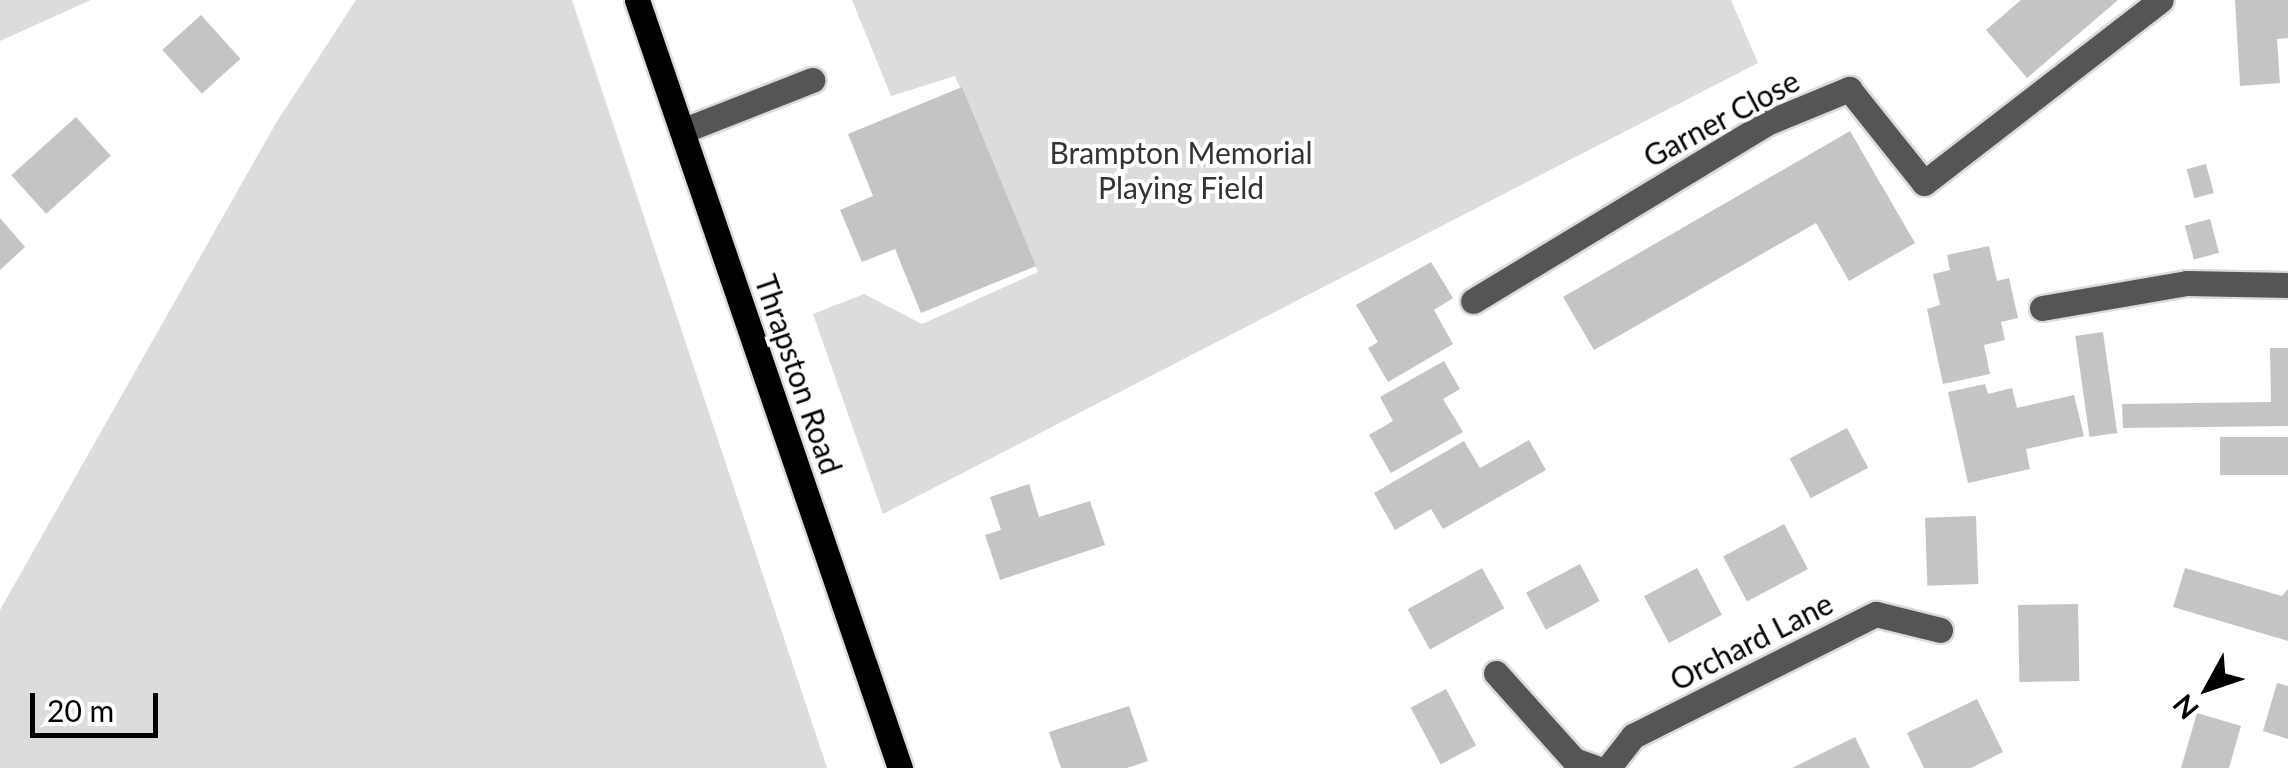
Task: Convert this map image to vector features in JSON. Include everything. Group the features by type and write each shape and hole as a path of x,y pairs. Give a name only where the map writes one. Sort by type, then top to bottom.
{"main road":[{"name":"Thrapston Road","path":"637,0 900,768"}],"street":[{"name":"Garner Close","path":"1473,301 1769,122 1849,89 1924,183 2161,0"},
{"path":"682,132 812,80"},
{"path":"2042,308 2187,283 2288,285"},
{"name":"Orchard Lane","path":"1608,768 1633,736 1876,614 1940,630"},
{"path":"1496,673 1574,760 1596,768"}],"green space":[{"path":"0,0 91,0 0,41"},
{"path":"356,0 572,0 827,768 0,768 0,610 276,123"},
{"name":"Brampton Memorial Playing Field","path":"852,0 1731,0 1758,63 883,514 813,314 864,294 922,324 1038,272 955,76 891,96"}],"building":[{"path":"2021,0 2118,0 2027,78 1986,30"},
{"path":"2235,0 2288,0 2288,38 2277,39 2280,83 2240,86"},
{"path":"201,15 240,59 202,94 162,50"},
{"path":"962,87 1036,266 921,313 895,249 862,262 840,210 873,196 848,134"},
{"path":"76,117 111,156 46,214 11,175"},
{"path":"1850,131 1915,243 1849,281 1816,223 1594,350 1563,297"},
{"path":"2206,164 2214,193 2194,198 2187,169"},
{"path":"0,218 25,247 0,270"},
{"path":"2210,219 2219,253 2194,260 2185,226"},
{"path":"1989,246 1997,281 2009,278 2018,318 2001,322 2005,340 1984,345 1990,374 1943,384 1927,309 1940,305 1933,274 1950,270 1947,255"},
{"path":"1431,262 1453,298 1434,310 1453,344 1388,382 1368,348 1378,342 1356,305"},
{"path":"2103,332 2117,433 2089,437 2075,336"},
{"path":"2270,348 2288,348 2288,426 2123,428 2122,404 2271,402"},
{"path":"1444,361 1460,389 1443,399 1463,432 1391,473 1369,435 1393,421 1380,397"},
{"path":"1985,384 1988,394 2012,388 2017,408 2074,395 2084,436 2026,449 2030,469 1968,483 1948,392"},
{"path":"1847,428 1868,468 1811,498 1790,459"},
{"path":"2220,437 2288,437 2288,475 2220,475"},
{"path":"1529,440 1546,470 1443,529 1431,509 1395,530 1374,493 1464,441 1480,468"},
{"path":"1029,484 1039,517 1090,501 1105,545 1000,580 985,535 1001,530 990,497"},
{"path":"1976,516 1978,584 1927,586 1925,518"},
{"path":"1784,524 1808,569 1747,601 1723,556"},
{"path":"1580,564 1600,601 1546,630 1526,593"},
{"path":"1482,568 1504,608 1430,649 1408,609"},
{"path":"1697,568 1722,615 1669,643 1644,596"},
{"path":"2185,568 2282,596 2288,589 2288,641 2173,607"},
{"path":"2078,604 2079,681 2019,682 2018,605"},
{"path":"2277,683 2288,686 2288,739 2263,731"},
{"path":"1446,689 1476,746 1441,764 1411,708"},
{"path":"1977,699 2003,752 1971,768 1924,768 1907,733"},
{"path":"1129,706 1148,761 1127,768 1061,768 1049,732"},
{"path":"2197,713 2241,726 2229,768 2181,768"},
{"path":"1855,737 1870,768 1792,768"}]}
